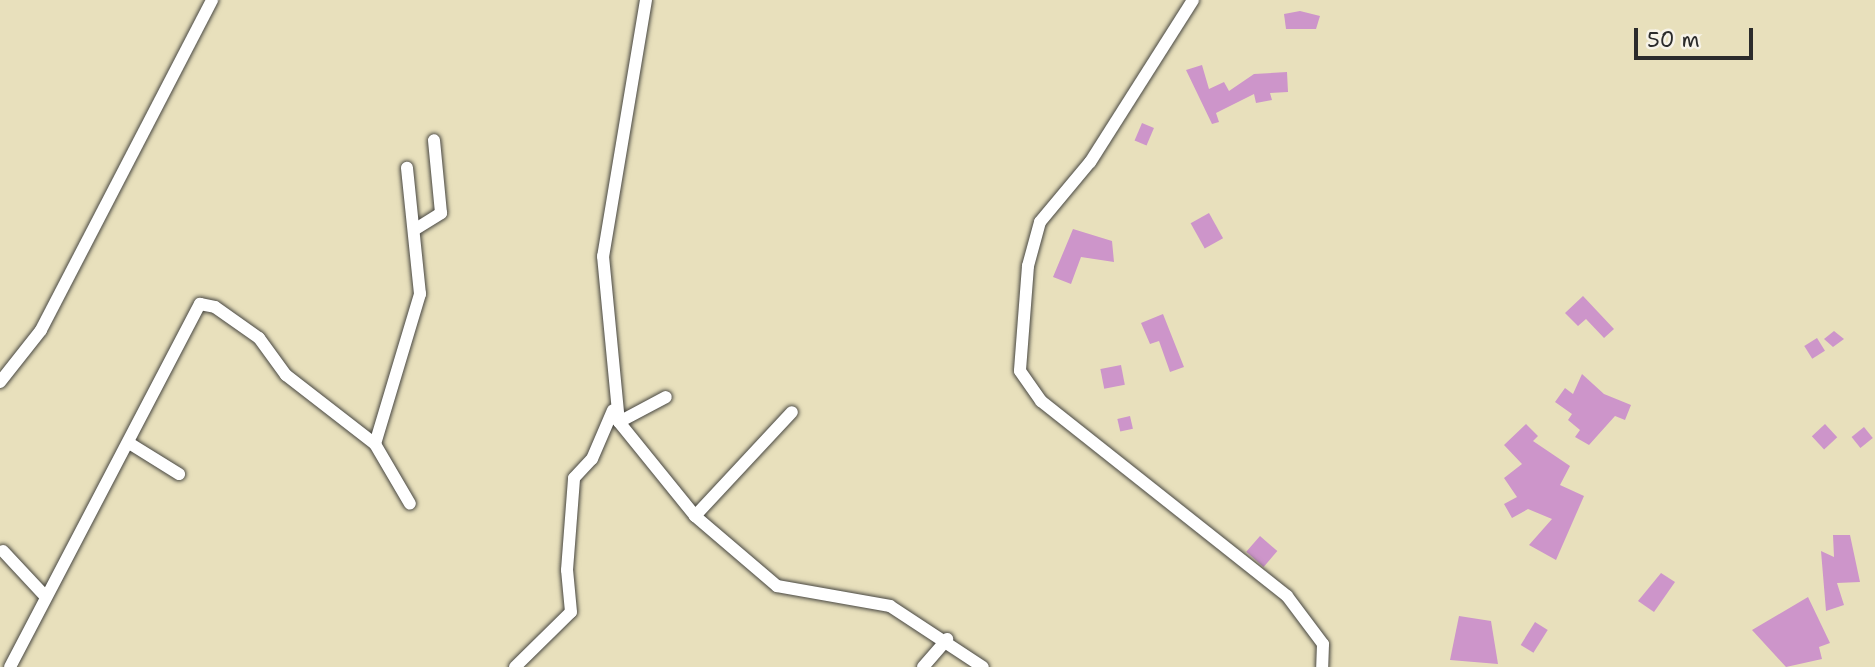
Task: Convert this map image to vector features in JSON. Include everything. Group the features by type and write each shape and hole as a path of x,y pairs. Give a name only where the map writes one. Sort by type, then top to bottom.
{"street":[{"path":"0,382 41,330 212,0"},
{"path":"646,0 603,256 616,416 695,516 777,586 890,606 947,639 983,667"},
{"path":"1193,0 1090,162 1040,222 1028,267 1020,371 1031,393 1287,596 1323,644 1322,667"},
{"path":"414,230 441,213 434,140"},
{"path":"375,444 420,295 407,168"},
{"path":"10,667 44,595 129,443 200,304 206,302 259,338 286,375 375,444 410,504"},
{"path":"515,667 571,612 567,570 574,478 592,459 616,416 666,397"},
{"path":"695,516 792,412"},
{"path":"129,443 179,474"},
{"path":"3,551 44,595"},
{"path":"923,667 947,639"}],"building":[{"path":"1300,11 1320,16 1316,29 1286,29 1284,14"},
{"path":"1202,65 1209,89 1224,82 1229,91 1254,74 1287,72 1288,92 1270,93 1272,100 1256,103 1254,94 1216,113 1219,122 1212,124 1186,70"},
{"path":"1142,123 1154,128 1147,146 1135,140"},
{"path":"1209,213 1223,238 1205,249 1191,223"},
{"path":"1073,229 1112,241 1114,262 1081,257 1071,284 1053,277"},
{"path":"1583,296 1614,329 1604,338 1586,319 1578,326 1565,313"},
{"path":"1163,314 1184,367 1170,372 1159,341 1150,344 1141,323"},
{"path":"1834,331 1844,339 1833,347 1824,339"},
{"path":"1817,338 1825,351 1812,359 1804,346"},
{"path":"1121,365 1125,385 1104,389 1100,369"},
{"path":"1582,374 1604,394 1631,405 1625,420 1615,416 1589,445 1575,437 1580,430 1568,420 1572,414 1555,402 1565,388 1573,394"},
{"path":"1130,416 1133,429 1120,432 1117,419"},
{"path":"1526,424 1538,436 1533,441 1570,466 1560,485 1584,496 1556,560 1529,545 1552,519 1528,509 1512,518 1504,504 1517,497 1504,478 1522,464 1504,445"},
{"path":"1825,424 1837,437 1824,449 1812,436"},
{"path":"1864,427 1873,438 1860,448 1852,437"},
{"path":"1833,535 1850,535 1860,582 1837,583 1844,605 1826,611 1821,551 1834,557"},
{"path":"1260,536 1277,551 1264,567 1246,552"},
{"path":"1661,573 1675,582 1654,612 1638,601"},
{"path":"1808,597 1830,643 1819,647 1822,659 1786,667 1752,630"},
{"path":"1459,616 1491,621 1498,664 1450,660"},
{"path":"1535,622 1548,630 1533,653 1521,645"}]}
